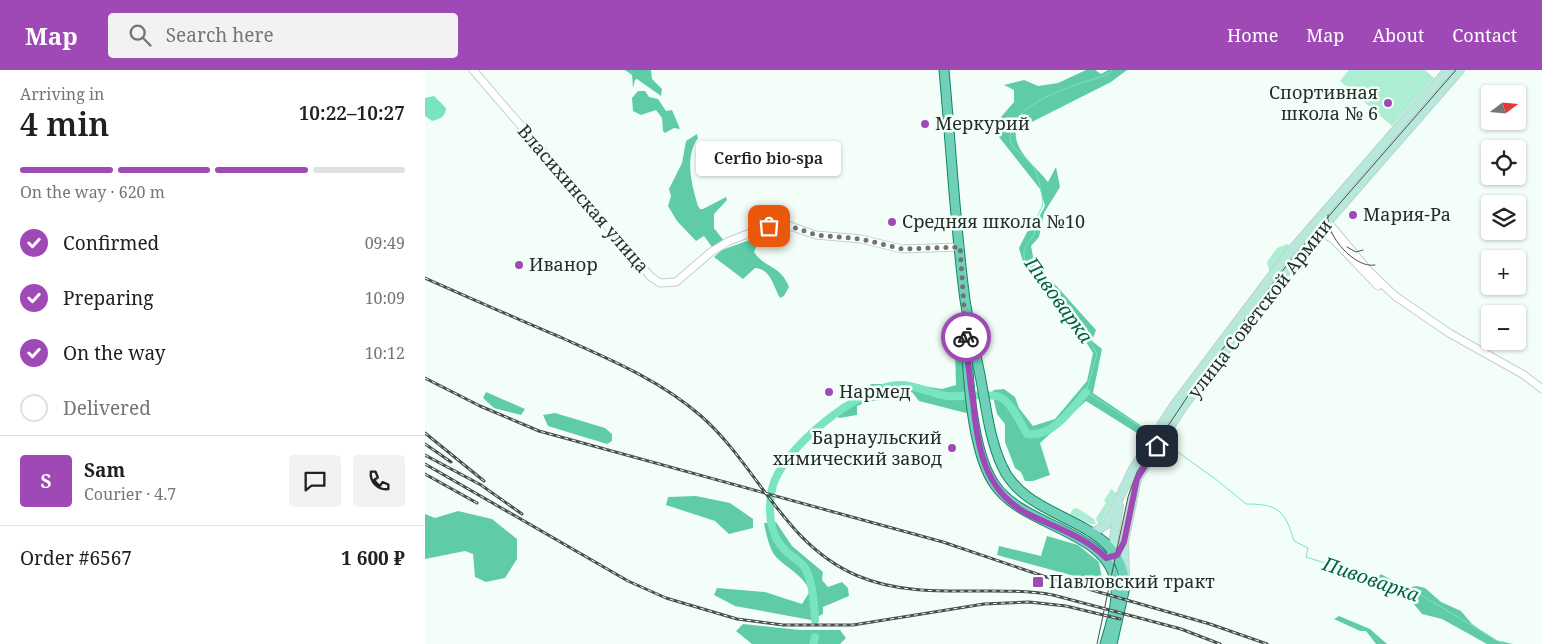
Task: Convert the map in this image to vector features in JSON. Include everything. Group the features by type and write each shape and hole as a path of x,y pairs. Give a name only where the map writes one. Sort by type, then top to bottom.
{"main road":[{"path":"944,70 970,378 982,460 998,490 1021,510 1111,556"},
{"name":"улица Советской Армии","path":"1125,578 1124,542 1137,479 1154,444 1194,377 1289,253 1448,70"},
{"name":"улица Советской Армии","path":"1163,429 1314,238 1460,70"},
{"path":"965,301 1000,464 1014,486 1037,503 1090,532 1111,556 1125,578 1124,596 1112,644"},
{"path":"970,378 975,373 980,377"},
{"path":"974,412 982,419 987,410"},
{"name":"улица Советской Армии","path":"1090,532 1096,531 1107,524 1133,469 1154,444"},
{"path":"1104,644 1114,574 1111,556 1122,494"},
{"path":"1111,556 1124,542"}],"street":[{"name":"Власихинская улица","path":"473,70 651,277 660,283 676,282 711,252 729,241 769,226 787,225 816,235 861,239 902,249 960,247"},
{"path":"1395,296 1368,270 1329,221 1322,215 1319,223 1322,229 1370,279 1449,333 1524,375 1542,389"},
{"path":"1314,238 1321,234 1328,236"}],"shaded area":[{"path":"625,70 651,70 652,79 662,89 661,96 637,79 633,88 632,75"},
{"path":"1086,70 1095,70 1101,74 1108,70 1127,70 1111,82 1016,130 1018,145 1026,158 1048,182 1056,167 1060,187 1044,213 1039,237 1031,246 1034,262 1041,280 1037,282 1025,269 1019,248 1027,232 1033,228 1045,206 1040,189 999,137 1001,117 1014,102 1014,90 1004,85 1024,80 1038,86 1058,83"},
{"name":"Спортивная школа № 6","path":"1349,70 1425,70 1434,78 1392,126 1340,81"},
{"path":"638,91 645,91 649,97 658,99 666,111 672,110 680,129 674,128 665,133 663,131 662,118 656,110 641,115 633,111 632,98"},
{"path":"434,96 446,108 446,111 443,116 432,121 425,116 425,98"},
{"path":"697,134 698,138 691,154 690,163 698,206 700,209 703,209 726,197 727,200 714,214 714,228 724,241 712,247 704,236 696,241 677,221 668,206 671,196 669,189 682,163 686,141"},
{"path":"752,239 756,247 754,252 758,257 782,274 786,280 789,287 784,296 780,298 765,271 755,268 743,279 714,257 722,250"},
{"path":"1287,244 1290,246 1272,270 1269,270 1267,262 1277,248"},
{"path":"1052,281 1096,330 1092,341 1102,349 1093,393 1152,433 1149,439 1145,438 1086,401 1040,443 1050,475 1033,481 1025,481 1021,472 1015,468 1005,442 1005,424 997,414 992,392 1004,389 1015,397 1019,408 1033,426 1055,419 1087,381 1093,353 1067,312 1046,288"},
{"path":"955,350 962,350 969,408 966,413 919,401 912,392 884,400 869,401 857,406 857,415 839,418 834,412 842,404 857,399 871,384 910,384 942,389 956,385"},
{"path":"486,392 525,409 521,415 494,408 483,398"},
{"path":"555,413 605,428 612,434 612,441 607,444 548,426 543,415"},
{"path":"1111,489 1116,493 1103,520 1098,524 1096,518 1106,503 1104,501"},
{"path":"696,496 730,503 753,519 753,528 729,534 715,521 666,505 668,497"},
{"path":"1077,508 1094,519 1096,524 1090,524 1070,514 1073,509"},
{"path":"458,511 492,519 517,539 517,559 505,578 486,582 475,577 473,554 465,551 425,559 425,514 435,518"},
{"path":"776,522 792,546 823,572 822,580 828,587 842,582 848,588 849,596 823,607 823,614 811,620 735,606 714,595 717,588 765,592 802,604 810,591 807,585 776,557 768,541 764,523"},
{"path":"1047,536 1078,545 1099,562 1102,579 1089,580 997,555 999,546 1041,556"},
{"path":"1381,574 1405,588 1417,586 1425,588 1441,602 1461,611 1472,624 1495,640 1513,644 1487,644 1442,619 1422,614 1408,597 1376,588 1375,580"},
{"path":"1339,616 1370,629 1387,644 1376,644 1366,631 1360,631 1334,619"},
{"path":"743,624 800,630 840,630 846,638 840,644 752,644 736,631"}],"waterway":[{"name":"Пивоварка","path":"1112,70 1107,75 1065,89 1033,104 1021,114 1013,125 1010,138 1012,145 1035,171 1043,200 1034,235 1025,249 1025,260 1032,270 1056,291 1068,306 1097,354 1086,392 1152,434"},
{"name":"Пивоварка","path":"815,620 813,593 808,574 803,565 787,552 776,537 771,521 770,505 772,489 778,473 805,439 823,423 863,396 882,388 905,385 947,396 989,395 1000,397 1012,408 1027,434 1036,434 1045,432 1061,421 1086,392"},
{"name":"Пивоварка","path":"1164,442 1246,504 1266,505 1279,511 1287,522 1294,541 1308,548 1306,557 1384,582 1401,591 1421,595 1503,644"},
{"name":"Пивоварка","path":"813,644 815,637"}],"tram line":[{"path":"1097,644 1128,497 1137,472 1198,381 1294,256 1456,70"},
{"path":"1328,215 1331,232 1343,249 1359,262 1375,265"},
{"path":"1347,247 1356,252 1363,250"}],"railway":[{"path":"425,278 633,371 685,403 721,436 773,503 810,545 832,562 858,576 882,584 930,591 1004,591 1053,595 1181,629 1220,644"},
{"path":"425,378 480,406 539,431 943,542 1043,576 1210,624 1267,644"},
{"path":"425,433 484,481"},
{"path":"425,444 451,462"},
{"path":"425,455 481,485 522,514"},
{"path":"425,464 628,581 666,598 737,619 783,625 853,625 984,604 1029,602 1066,606 1120,619"},
{"path":"425,474 477,503"}],"way so far":[{"path":"769,226 787,225 816,235 861,239 902,249 960,247 966,337"}],"place":[{"name":"Спортивная школа № 6","path":"1388,103"},
{"name":"Меркурий","path":"925,124"},
{"name":"Мария-Ра","path":"1353,215"},
{"name":"Средняя школа №10","path":"892,222"},
{"name":"Cerfio bio-spa","path":"769,226"},
{"name":"Иванор","path":"519,265"},
{"name":"Нармед","path":"829,392"},
{"name":"Барнаульский химический завод","path":"952,448"},
{"name":"Павловский тракт","path":"1038,582"}],"route":[{"path":"966,337 982,460 998,490 1012,504 1083,541 1106,558 1117,555 1122,548 1134,487 1140,473 1157,446"}]}
